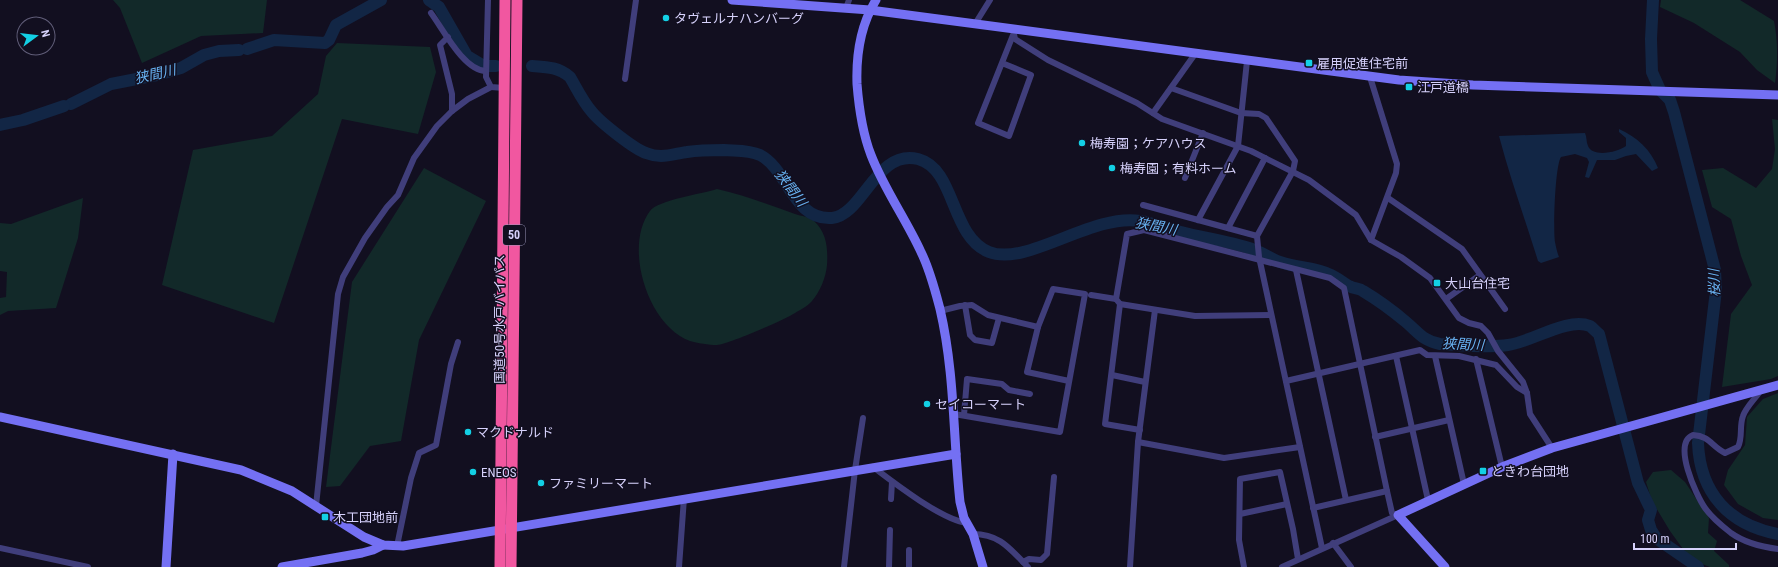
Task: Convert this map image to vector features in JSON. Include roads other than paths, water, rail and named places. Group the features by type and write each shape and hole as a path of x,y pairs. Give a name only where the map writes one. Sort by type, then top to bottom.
{"highway":[{"name":"国道50号水戸バイパス","path":"505,0 506,530 512,567"},
{"name":"国道50号水戸バイパス","path":"500,567 506,530 517,0"}],"street":[{"path":"488,0 486,71 491,87"},
{"path":"626,79 636,0"},
{"path":"732,0 848,4 870,10 975,24 1013,32 1370,77 1473,85 1778,95"},
{"path":"876,0 870,10 859,42 857,74 861,123 871,156 884,184 922,253 933,283 948,355 960,502 967,523 973,534 983,567"},
{"path":"975,24 990,0"},
{"path":"430,13 462,58 480,71 486,71"},
{"path":"1002,63 1031,75 1009,136 978,123 1013,32"},
{"path":"1013,32 1015,39 1048,60 1136,102 1162,119 1238,146 1293,171 1309,180 1356,215 1371,240 1402,257 1430,278 1459,318 1469,323 1481,326 1493,341 1498,351 1523,382 1527,393 1530,414 1552,448"},
{"path":"448,37 440,44 452,94 452,111"},
{"path":"1153,113 1195,54"},
{"path":"1198,220 1238,146 1247,61"},
{"path":"1370,77 1396,164 1396,173 1388,198 1371,240"},
{"path":"316,506 338,294 343,277 365,238 387,207 398,195 414,158 438,126 452,111 468,99 491,87 504,88"},
{"path":"1171,88 1241,113 1259,114 1266,118 1295,161 1293,171 1258,240 1259,259 1322,548"},
{"path":"1185,178 1203,134"},
{"path":"1228,228 1265,158"},
{"path":"1388,198 1462,249 1505,309"},
{"path":"1143,205 1228,228 1258,240"},
{"path":"1140,430 1105,424 1112,375 1118,302 1127,234 1144,230 1330,278 1344,288 1392,513 1398,515 1445,567"},
{"path":"1296,270 1346,500"},
{"path":"1446,299 1480,275"},
{"path":"954,414 1060,432 1085,294 1053,289 1038,327 1026,372 1069,381"},
{"path":"1090,295 1155,310 1195,316 1271,315"},
{"path":"940,311 965,305 972,305 988,315 1038,327"},
{"path":"965,305 970,335 975,340 992,343 999,318"},
{"path":"1130,567 1138,442 1155,310"},
{"path":"396,546 411,478 419,453 436,445 451,364 458,342"},
{"path":"1286,381 1420,350 1427,355 1459,356 1496,365 1517,388 1527,393"},
{"path":"1396,356 1428,500"},
{"path":"1435,356 1464,484"},
{"path":"1476,359 1502,467"},
{"path":"1112,375 1145,382"},
{"path":"964,416 967,379 1002,384 1009,390 1030,394"},
{"path":"1282,567 1502,467 1552,448 1778,385"},
{"path":"1761,390 1743,416 1741,424 1741,442 1738,447 1725,453 1717,449 1710,441 1702,436 1689,436 1685,445 1687,468 1696,492 1705,508 1714,519 1741,539 1764,547 1778,549"},
{"path":"0,417 227,466 258,476 292,491 364,537 383,545 396,546 412,546 684,498 956,454"},
{"path":"844,567 855,470 863,418"},
{"path":"1375,437 1449,420"},
{"path":"1138,442 1224,458 1300,447"},
{"path":"166,567 172,454"},
{"path":"873,467 892,482 938,512 957,522 967,523"},
{"path":"1244,567 1239,540 1240,479 1280,472 1298,559"},
{"path":"1023,562 1030,559 1042,560 1048,554 1054,478"},
{"path":"891,499 892,482"},
{"path":"1313,508 1387,491"},
{"path":"679,567 684,498"},
{"path":"1240,514 1287,504"},
{"path":"889,567 890,530"},
{"path":"973,534 990,535 997,538 1028,567"},
{"path":"1333,543 1351,567"},
{"path":"282,567 362,553 383,545"},
{"path":"0,548 88,567"},
{"path":"909,550 909,567"}],"water":[{"path":"1619,129 1632,136 1643,145 1655,161 1658,168 1652,171 1636,154 1615,160 1597,160 1589,178 1585,177 1589,162 1587,158 1575,154 1561,157 1557,172 1554,212 1554,235 1559,257 1541,263 1538,261 1499,136 1585,133 1587,144 1591,150 1606,153 1626,146 1626,138 1619,132"}],"waterway":[{"name":"狭間川","path":"247,49 274,40 325,43 329,40 336,25 381,0"},
{"name":"狭間川","path":"429,0 439,7 467,56 482,65"},
{"name":"桜川","path":"1653,0 1651,39 1652,72 1660,90 1670,100 1674,112 1715,270 1716,290 1698,443 1700,461 1704,477 1720,504 1745,523 1761,530 1778,534"},
{"name":"狭間川","path":"71,104 111,84 157,75 181,68 204,55 219,51 239,50"},
{"name":"狭間川","path":"488,66 496,66"},
{"name":"狭間川","path":"532,66 557,69 570,77 580,95 596,116 626,141 646,153 668,156 684,152 724,150 747,151 760,155 770,162 778,171 799,203 808,211 819,217 832,218 843,214 853,206 881,172 891,164 904,159 918,159 930,165 940,176 967,232 976,244 989,252 1004,255 1022,252 1041,247 1081,231 1102,225 1121,221 1140,221 1176,231 1243,246 1256,250 1280,262 1325,272 1347,285 1369,294 1406,322 1421,336 1434,343 1500,346 1517,343 1560,327 1581,324 1590,326 1599,334 1638,483 1651,510 1648,520 1651,530 1656,538 1698,567"},
{"name":"狭間川","path":"0,125 23,120 64,106"}],"place":[{"name":"タヴェルナハンバーグ","path":"666,18"},
{"name":"雇用促進住宅前","path":"1309,63"},
{"name":"江戸道橋","path":"1409,87"},
{"name":"梅寿園；ケアハウス","path":"1082,143"},
{"name":"梅寿園；有料ホーム","path":"1112,168"},
{"name":"大山台住宅","path":"1437,283"},
{"name":"セイコーマート","path":"927,404"},
{"name":"マクドナルド","path":"468,432"},
{"name":"ときわ台団地","path":"1483,471"},
{"name":"ENEOS","path":"473,472"},
{"name":"ファミリーマート","path":"541,483"},
{"name":"木工団地前","path":"325,517"}]}
